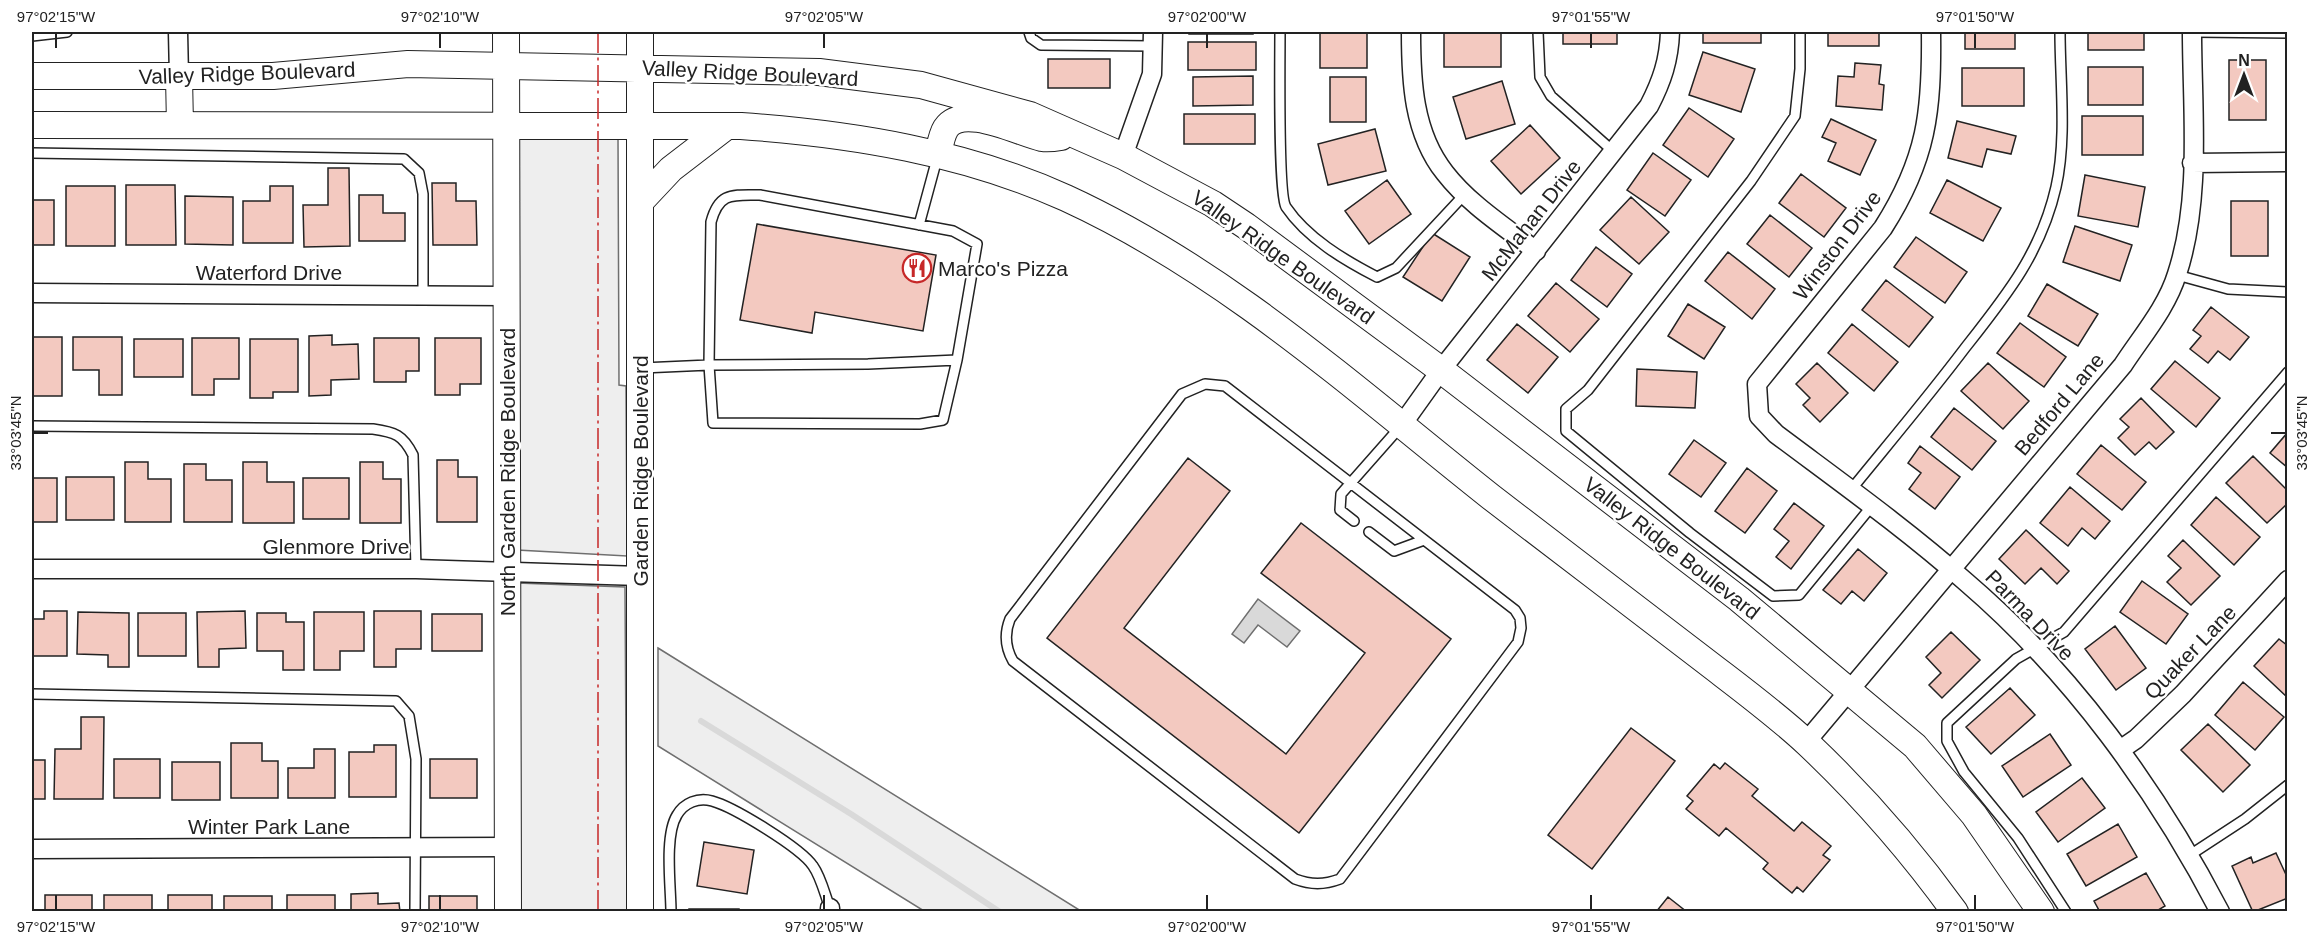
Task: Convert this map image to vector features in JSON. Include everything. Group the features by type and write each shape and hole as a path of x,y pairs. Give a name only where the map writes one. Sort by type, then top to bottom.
{"main road":[{"name":"North Garden Ridge Boulevard","path":"506,32 508,912"},
{"name":"Garden Ridge Boulevard","path":"640,32 640,912"},
{"name":"Valley Ridge Boulevard","path":"32,76 273,76 408,64 506,64 819,72 921,85 1030,115 1123,156 1213,204 1238,221 1441,370 1739,599 1915,746 1974,815 2041,912"},
{"path":"179,77 180,125"},
{"path":"938,155 946,127 956,119 967,118 1044,138 1079,136"},
{"path":"32,125 727,126 818,131 876,140 938,155 1011,176 1066,198 1190,264 1271,322 1806,742 1913,853 1955,912"},
{"path":"640,202 671,169 727,126"}],"street":[{"path":"178,32 179,77"},
{"path":"1411,32 1411,72 1417,113 1443,172 1464,195 1536,251"},
{"name":"McMahan Drive","path":"1401,426 1441,370 1649,106 1662,83 1670,57 1670,32"},
{"name":"Winston Drive","path":"1756,401 1756,384 1883,228 1898,204 1924,139 1928,121 1931,32"},
{"name":"Bedford Lane","path":"1806,742 2123,365 2163,305 2177,274 2187,238 2192,163 2193,32"},
{"path":"1123,156 1152,74 1153,39"},
{"path":"2192,163 2288,162"},
{"name":"Waterford Drive","path":"32,293 506,296"},
{"name":"Parma Drive","path":"1756,401 1759,416 1776,434 1950,568 2035,648 2120,750 2190,855 2220,912"},
{"name":"Glenmore Drive","path":"32,568 416,568 640,576"},
{"name":"Quaker Lane","path":"2120,750 2183,694 2288,580"},
{"name":"Winter Park Lane","path":"32,849 507,847"}],"lane":[{"path":"32,36 67,32"},
{"path":"1029,32 1031,38 1041,45 1153,39"},
{"path":"1280,32 1281,164 1284,205 1310,233 1348,262 1377,277 1396,268 1464,195"},
{"path":"1538,32 1540,77 1551,96 1614,152"},
{"path":"1800,32 1800,69 1795,116 1744,190 1588,390 1566,409 1566,431 1690,533 1773,596 1798,596 1871,507"},
{"path":"1851,491 2017,281 2038,243 2056,186 2060,135 2060,32"},
{"path":"2193,32 2288,33"},
{"path":"32,153 404,159 418,173 423,194 423,295"},
{"path":"919,225 938,155"},
{"path":"729,195 760,195 953,231 977,244 957,360 944,420 920,424 713,423 709,365 711,222 715,206 729,195"},
{"path":"2177,274 2228,289 2288,292"},
{"path":"640,368 957,360"},
{"path":"2066,912 2018,838 1964,772 1947,741 1947,723 2016,659 2064,632 2288,372"},
{"path":"1197,386 1225,386 1424,540 1515,610 1520,618 1521,628 1518,642 1340,879 1332,882 1314,884 1295,879 1023,668 1009,654 1005,636 1010,619 1182,394 1197,386"},
{"path":"32,426 374,429 396,432 406,442 413,455 416,568"},
{"path":"1354,521 1340,510 1341,494 1401,426"},
{"path":"1369,532 1394,551 1424,540"},
{"path":"32,694 396,701 409,716 416,759 415,912"},
{"path":"2190,855 2245,819 2288,785"},
{"path":"671,912 670,839 675,818 684,806 699,800 712,801 736,813 795,848 814,866 830,910"}],"shaded area":[{"path":"618,137 619,385 626,386 627,556 517,550 515,138"},
{"path":"517,583 625,587 627,911 518,911"},
{"path":"1258,599 1300,631 1287,647 1258,625 1244,643 1232,634"},
{"path":"658,648 1081,911 924,911 658,746"}],"building":[{"path":"1189,32 1253,32 1253,34 1189,34"},
{"path":"1320,32 1367,32 1367,68 1320,68"},
{"path":"1444,32 1501,32 1501,67 1444,67"},
{"path":"1563,32 1617,32 1617,44 1563,44"},
{"path":"1703,32 1761,32 1761,43 1703,43"},
{"path":"1828,32 1879,32 1879,46 1828,46"},
{"path":"1965,32 2015,32 2015,49 1965,49"},
{"path":"2088,32 2144,32 2144,50 2088,50"},
{"path":"1188,42 1256,42 1256,70 1188,70"},
{"path":"1703,52 1755,69 1741,112 1689,95"},
{"path":"1048,59 1110,59 1110,88 1048,88"},
{"path":"2229,60 2266,60 2266,120 2229,120"},
{"path":"1855,63 1881,65 1879,84 1884,85 1882,110 1836,106 1838,76 1854,77"},
{"path":"2088,67 2143,67 2143,105 2088,105"},
{"path":"1962,68 2024,68 2024,106 1962,106"},
{"path":"1253,76 1253,105 1193,106 1193,77"},
{"path":"1330,77 1366,77 1366,122 1330,122"},
{"path":"1502,81 1515,124 1466,139 1453,97"},
{"path":"1689,108 1734,139 1708,177 1663,145"},
{"path":"1184,114 1255,114 1255,144 1184,144"},
{"path":"2082,116 2143,116 2143,155 2082,155"},
{"path":"1831,119 1876,140 1860,175 1828,161 1836,143 1822,137"},
{"path":"1957,121 2016,136 2011,154 1987,149 1982,167 1948,158"},
{"path":"1530,125 1560,158 1521,194 1491,161"},
{"path":"1375,129 1386,171 1328,185 1318,144"},
{"path":"1653,153 1691,180 1665,216 1627,190"},
{"path":"328,168 349,168 350,246 304,247 303,205 328,205"},
{"path":"1801,174 1846,208 1824,237 1779,203"},
{"path":"2085,175 2145,187 2138,227 2078,216"},
{"path":"1387,180 1411,214 1369,244 1345,211"},
{"path":"1947,180 2001,208 1983,241 1930,213"},
{"path":"432,183 456,183 456,201 476,201 477,245 433,245"},
{"path":"126,185 175,185 176,245 126,245"},
{"path":"66,186 115,186 115,246 66,246"},
{"path":"270,186 293,186 293,243 243,243 243,201 270,201"},
{"path":"359,195 383,195 383,213 405,213 405,241 359,241"},
{"path":"185,196 233,197 233,245 185,244"},
{"path":"1631,197 1669,232 1639,264 1600,230"},
{"path":"32,200 54,200 54,245 32,245"},
{"path":"2231,201 2268,201 2268,256 2231,256"},
{"path":"1770,215 1812,248 1789,277 1747,244"},
{"path":"757,224 936,255 923,331 815,312 812,333 740,320"},
{"path":"2075,226 2132,245 2120,281 2063,262"},
{"path":"1432,233 1470,257 1442,301 1403,277"},
{"path":"1916,237 1967,272 1945,303 1894,267"},
{"path":"1596,247 1632,274 1607,307 1571,280"},
{"path":"1728,252 1775,289 1752,319 1705,281"},
{"path":"1886,280 1933,317 1909,347 1862,310"},
{"path":"1556,283 1599,319 1570,352 1528,316"},
{"path":"2047,284 2098,314 2078,346 2028,316"},
{"path":"1688,304 1725,327 1704,359 1668,336"},
{"path":"2211,307 2249,337 2230,360 2218,351 2208,363 2190,349 2201,336 2193,330"},
{"path":"2020,323 2066,357 2044,387 1997,353"},
{"path":"1517,324 1558,357 1528,393 1487,360"},
{"path":"1852,324 1898,362 1874,391 1828,353"},
{"path":"332,335 332,345 358,344 359,379 331,380 331,395 309,396 309,336"},
{"path":"32,337 62,337 62,396 32,396"},
{"path":"73,337 122,337 122,395 99,395 99,370 73,370"},
{"path":"192,338 239,338 239,379 214,379 214,395 192,395"},
{"path":"374,338 419,338 419,371 406,371 406,382 374,382"},
{"path":"435,338 481,338 481,384 460,384 460,395 435,395"},
{"path":"134,339 183,339 183,377 134,377"},
{"path":"250,339 298,339 298,392 273,392 273,398 250,398"},
{"path":"2175,361 2220,398 2196,427 2151,389"},
{"path":"1817,363 1848,393 1820,422 1803,405 1810,398 1796,384"},
{"path":"1988,363 2029,401 2003,429 1961,391"},
{"path":"1637,369 1697,372 1695,408 1636,406"},
{"path":"2141,398 2174,432 2156,449 2149,442 2135,455 2118,438 2129,427 2120,419"},
{"path":"1954,408 1996,441 1972,470 1931,437"},
{"path":"2288,432 2288,468 2270,453"},
{"path":"1694,440 1726,463 1701,497 1669,474"},
{"path":"2101,445 2146,482 2122,510 2077,474"},
{"path":"1920,446 1960,477 1935,509 1909,489 1921,473 1908,463"},
{"path":"2253,456 2288,491 2288,503 2267,523 2226,483"},
{"path":"1188,458 1230,491 1124,628 1286,754 1365,653 1261,573 1301,523 1451,639 1299,833 1047,638"},
{"path":"437,460 458,460 458,477 477,477 477,522 437,522"},
{"path":"125,462 148,462 148,479 171,479 171,522 125,522"},
{"path":"243,462 267,462 267,482 294,482 294,523 243,523"},
{"path":"360,462 383,462 383,479 401,479 401,523 360,523"},
{"path":"184,464 206,464 206,480 232,480 232,522 184,522"},
{"path":"1747,468 1777,491 1745,533 1715,511"},
{"path":"66,477 114,477 114,520 66,520"},
{"path":"32,478 57,478 57,522 32,522"},
{"path":"303,478 349,478 349,519 303,519"},
{"path":"2070,487 2110,521 2095,539 2082,528 2068,546 2040,523"},
{"path":"2216,497 2260,537 2234,565 2191,525"},
{"path":"1794,503 1824,526 1791,569 1776,557 1789,541 1774,529"},
{"path":"2026,530 2069,571 2057,584 2041,568 2025,584 1999,559"},
{"path":"2183,540 2220,576 2191,605 2167,582 2181,568 2168,556"},
{"path":"1858,549 1887,573 1864,601 1852,591 1841,604 1823,590"},
{"path":"2142,581 2188,614 2166,644 2120,612"},
{"path":"44,611 67,611 67,656 32,656 32,619 44,619"},
{"path":"245,611 246,648 219,649 219,667 198,667 197,612"},
{"path":"374,611 421,611 421,649 396,649 396,667 374,667"},
{"path":"78,612 129,613 129,667 108,667 108,655 77,654"},
{"path":"314,612 364,612 364,651 340,651 340,670 314,670"},
{"path":"138,613 186,613 186,656 138,656"},
{"path":"257,613 286,613 286,622 304,622 304,670 283,670 283,651 257,651"},
{"path":"432,614 482,614 482,651 432,651"},
{"path":"2115,626 2146,668 2116,690 2085,649"},
{"path":"1951,632 1980,660 1942,698 1929,685 1941,673 1926,657"},
{"path":"2279,639 2288,646 2288,698 2254,666"},
{"path":"2243,682 2284,717 2255,750 2215,715"},
{"path":"2010,688 2035,715 1991,754 1966,727"},
{"path":"81,717 104,717 103,799 54,799 55,749 81,749"},
{"path":"2208,724 2250,765 2223,792 2181,750"},
{"path":"1631,728 1675,761 1592,869 1548,835"},
{"path":"2050,734 2071,765 2023,797 2002,766"},
{"path":"231,743 262,743 262,761 278,761 278,798 231,798"},
{"path":"374,745 396,745 396,797 349,797 349,752 374,752"},
{"path":"314,749 335,749 335,798 288,798 288,768 314,768"},
{"path":"114,759 160,759 160,798 114,798"},
{"path":"430,759 477,759 477,798 430,798"},
{"path":"32,760 45,760 45,799 32,799"},
{"path":"172,762 220,762 220,800 172,800"},
{"path":"1725,763 1758,789 1752,796 1794,831 1802,822 1831,846 1823,855 1830,860 1803,892 1797,887 1792,893 1763,869 1768,863 1726,828 1719,836 1686,809 1693,801 1687,796 1714,764 1720,769"},
{"path":"2082,778 2105,808 2058,842 2036,812"},
{"path":"2118,824 2137,857 2086,886 2067,854"},
{"path":"704,842 754,850 747,894 697,886"},
{"path":"2276,853 2288,879 2288,898 2253,912 2232,866 2251,857 2253,863"},
{"path":"2146,873 2165,906 2155,912 2100,912 2094,901"},
{"path":"378,893 378,904 399,903 400,912 351,912 351,894"},
{"path":"45,895 92,895 92,912 45,912"},
{"path":"104,895 152,895 152,912 104,912"},
{"path":"168,895 212,895 212,912 168,912"},
{"path":"287,895 335,895 335,912 287,912"},
{"path":"224,896 272,896 272,912 224,912"},
{"path":"429,896 477,896 477,912 429,912"},
{"path":"1668,897 1687,912 1656,912"},
{"path":"689,909 739,909 739,912 689,912"}],"waterway":[{"path":"701,721 851,814 1000,912"}],"power":[{"path":"598,32 598,912"}],"place":[{"name":"Marco's Pizza","path":"917,268"}]}
